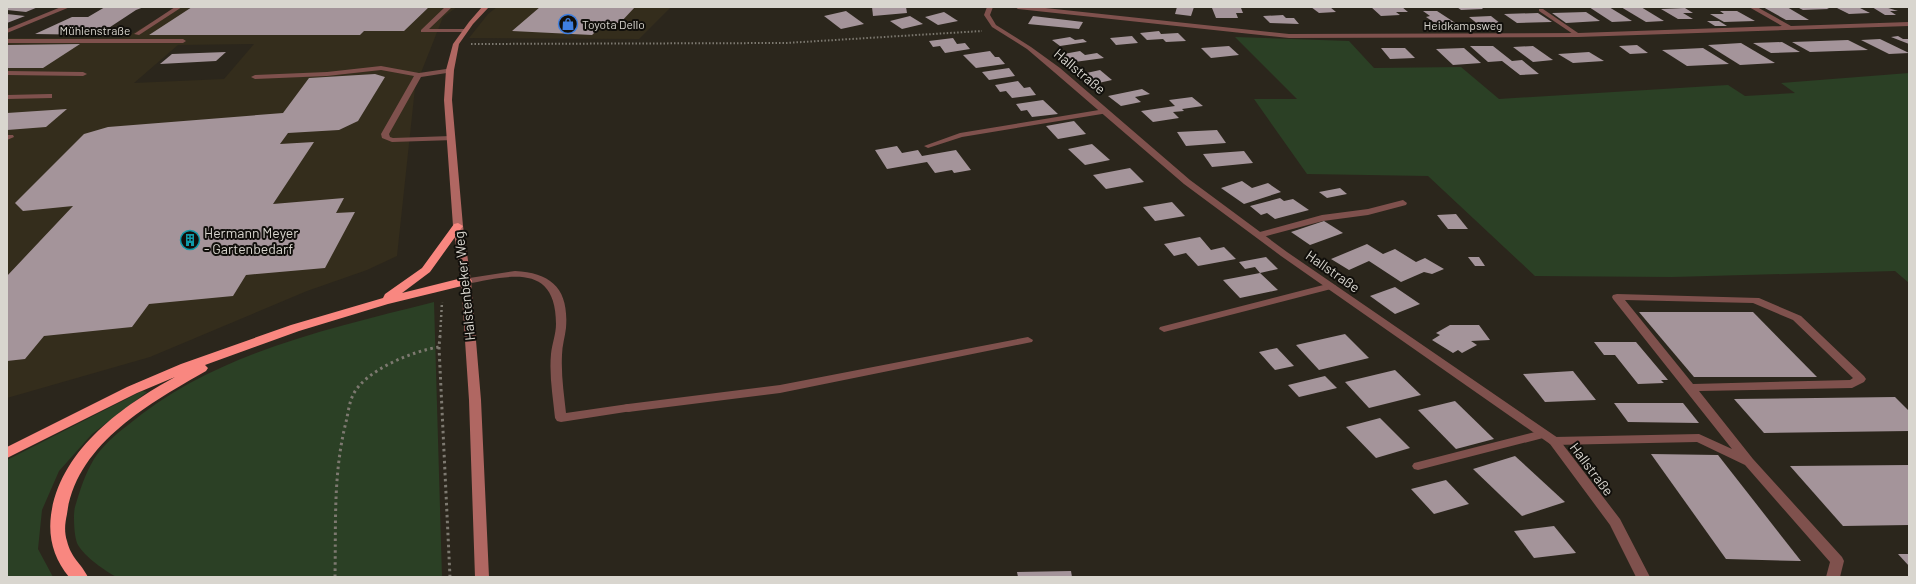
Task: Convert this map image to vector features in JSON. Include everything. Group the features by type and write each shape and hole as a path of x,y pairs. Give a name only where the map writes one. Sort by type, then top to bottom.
{"highway":[{"path":"384,301 426,270 445,246 458,226"},
{"path":"7,453 132,390 238,348 384,301 466,281"},
{"path":"80,577 72,571 57,540 59,507 62,494 74,471 89,450 111,427 137,407 187,376 238,348"}],"main road":[{"name":"Halstenbeker Weg","path":"482,577 475,400 466,281 458,226 448,100 450,70 456,44 464,31 477,15 486,7"}],"street":[{"name":"Mühlenstraße","path":"7,31 67,7"},
{"path":"137,34 179,7"},
{"path":"449,7 423,31 464,31"},
{"name":"Hallstraße","path":"990,7 987,15 998,29 1029,48 1187,182 1331,286 1554,441 1615,522 1643,577"},
{"name":"Heidkampsweg","path":"1018,7 1289,36 1578,35 1909,24"},
{"path":"1752,7 1790,28"},
{"path":"1541,10 1578,35"},
{"name":"Mühlenstraße","path":"7,41 183,41"},
{"path":"255,77 327,74 380,68 419,75 450,70"},
{"path":"7,73 83,74"},
{"path":"419,75 410,88 388,128 385,134 386,138 392,140 451,138"},
{"path":"7,97 49,96"},
{"path":"928,146 960,135 1105,111"},
{"path":"1259,235 1322,218 1368,212 1403,203"},
{"path":"466,281 513,272 532,275 546,281 557,295 561,323 556,356 561,418 780,389 1028,340"},
{"path":"1164,329 1331,286"},
{"path":"1690,388 1852,384 1860,379 1797,318 1755,300 1617,297 1749,462 1837,561 1833,577"},
{"path":"1418,466 1543,434"},
{"path":"1554,441 1699,438 1749,462"}],"path":[{"path":"456,44 786,43 969,33 998,29"},
{"path":"442,286 440,347 443,457 450,577"},
{"path":"335,577 336,485 339,451 353,395 365,380 384,366 427,349 440,347"}],"shaded area":[{"path":"179,7 457,7 443,17 415,88 397,256 367,270 307,291 150,357 7,398 7,38 124,38","holes":["254,44 224,79 134,83 178,45"]},
{"path":"497,7 671,7 639,39 469,38 488,14"}],"green space":[{"path":"1235,37 1349,41 1374,68 1461,67 1499,99 1728,85 1745,96 1795,93 1781,83 1909,73 1909,283 1895,271 1672,277 1535,276 1428,176 1307,174 1254,99 1297,99"},
{"path":"434,302 442,577 117,577 85,554 78,545 74,526 74,510 83,482 94,459 101,449 114,436 161,400 197,379 274,347 354,322"},
{"path":"142,391 147,392 92,434 59,471 42,510 38,549 53,577 7,577 7,460"}],"building":[{"path":"7,7 38,7 26,12 7,10"},
{"path":"105,7 144,7 136,10 98,35 35,34 72,17 88,17"},
{"path":"192,7 429,7 404,31 364,31 360,35 149,35"},
{"path":"540,7 635,7 620,23 604,23 592,35 512,31"},
{"path":"872,7 906,7 907,13 873,16"},
{"path":"1177,7 1194,7 1191,16 1175,14"},
{"path":"1311,7 1330,7 1336,12 1319,13"},
{"path":"1371,7 1402,7 1408,12 1396,12 1400,15 1381,16"},
{"path":"1457,7 1481,7 1483,9 1461,10"},
{"path":"1589,7 1609,7 1632,21 1612,22"},
{"path":"1621,7 1641,7 1664,21 1646,22"},
{"path":"1763,7 1787,7 1809,20 1786,20"},
{"path":"1797,7 1825,7 1829,9 1803,10"},
{"path":"1835,7 1858,7 1870,13 1849,14"},
{"path":"1872,7 1885,7 1898,11 1890,11 1896,15 1885,15"},
{"path":"1212,8 1241,8 1243,13 1236,13 1238,18 1216,18"},
{"path":"1685,8 1693,13 1683,13 1693,19 1678,19 1661,9"},
{"path":"846,11 864,24 841,29 824,16"},
{"path":"1423,11 1437,11 1457,24 1438,25 1426,17 1430,16"},
{"path":"1720,11 1737,11 1755,21 1724,22 1710,14 1724,14"},
{"path":"944,12 958,21 938,25 925,17"},
{"path":"1586,12 1600,21 1566,23 1552,13"},
{"path":"1538,13 1552,22 1517,23 1504,14"},
{"path":"7,14 25,16 7,23"},
{"path":"1283,15 1286,18 1294,18 1299,24 1270,23 1263,16"},
{"path":"910,16 923,24 902,29 890,21"},
{"path":"1033,16 1083,22 1079,29 1028,24"},
{"path":"1491,16 1501,24 1479,25 1469,17"},
{"path":"1707,21 1719,21 1727,26 1715,26"},
{"path":"1159,31 1161,34 1178,33 1186,41 1166,42 1163,39 1147,40 1140,33"},
{"path":"1132,36 1138,43 1116,45 1110,38"},
{"path":"1898,36 1903,39 1909,39 1909,44 1891,37"},
{"path":"1070,37 1075,40 1083,39 1087,42 1060,46 1052,40"},
{"path":"953,38 957,44 965,43 970,49 945,53 940,46 933,47 929,41"},
{"path":"1880,39 1909,53 1889,54 1861,40"},
{"path":"1848,40 1868,50 1810,52 1792,42"},
{"path":"1782,42 1800,52 1771,53 1753,43"},
{"path":"1741,43 1775,63 1740,65 1708,45"},
{"path":"80,44 43,68 7,68 7,45"},
{"path":"1637,45 1648,53 1630,54 1619,46"},
{"path":"1229,46 1239,55 1211,58 1201,48"},
{"path":"1470,46 1493,46 1512,61 1522,60 1539,74 1520,75 1502,61 1488,62"},
{"path":"1533,46 1553,60 1533,62 1513,47"},
{"path":"1381,48 1405,48 1415,58 1390,59"},
{"path":"1464,48 1481,63 1453,65 1436,49"},
{"path":"1703,48 1729,64 1687,66 1662,50"},
{"path":"990,51 995,57 999,57 1005,64 976,68 963,55"},
{"path":"1080,51 1085,55 1097,53 1104,58 1067,63 1058,55"},
{"path":"226,52 216,61 160,64 172,54"},
{"path":"1589,52 1604,61 1573,63 1558,54"},
{"path":"1009,68 1015,76 989,80 982,72"},
{"path":"1100,70 1112,80 1094,84 1082,74"},
{"name":"Hermann Meyer - Gartenbedarf","path":"375,74 385,77 358,121 339,130 288,133 280,144 314,142 273,204 344,198 336,213 355,212 325,268 246,275 233,296 149,304 132,327 44,336 25,359 7,361 7,276 73,206 23,211 15,203 84,134 108,127 283,113 309,78"},
{"path":"1018,81 1024,88 1030,87 1036,95 1012,98 1006,91 1000,92 995,85"},
{"path":"1142,89 1150,94 1135,97 1141,102 1121,106 1108,96"},
{"path":"1192,97 1203,106 1173,112 1179,118 1153,122 1141,111 1175,106 1169,100"},
{"path":"1043,100 1058,114 1032,117 1027,110 1021,111 1016,104"},
{"path":"67,109 46,127 7,130 7,113"},
{"path":"1074,121 1086,134 1058,139 1046,126"},
{"path":"1217,130 1226,143 1186,146 1177,132"},
{"path":"1092,144 1110,160 1085,165 1068,149"},
{"path":"897,146 902,153 918,150 922,156 956,150 971,170 954,173 952,170 935,173 927,162 887,169 875,150"},
{"path":"1244,151 1253,163 1212,167 1203,154"},
{"path":"1130,168 1144,182 1106,189 1093,175"},
{"path":"1242,181 1252,188 1268,183 1281,192 1244,204 1221,188"},
{"path":"1340,188 1347,194 1327,198 1319,192"},
{"path":"1280,198 1284,201 1293,199 1309,210 1275,219 1267,213 1261,215 1250,206"},
{"path":"1172,202 1185,216 1155,221 1143,207"},
{"path":"1456,214 1468,229 1448,229 1437,215"},
{"path":"1324,221 1343,233 1310,245 1291,232"},
{"path":"1200,237 1211,250 1224,247 1236,259 1198,266 1186,253 1174,256 1164,244"},
{"path":"1367,244 1383,254 1395,249 1416,262 1425,258 1444,269 1432,274 1424,272 1401,282 1369,261 1349,270 1331,259"},
{"path":"1266,257 1278,269 1260,273 1255,267 1245,269 1239,262"},
{"path":"1468,257 1479,257 1485,266 1475,266"},
{"path":"1260,273 1278,290 1240,298 1223,280"},
{"path":"1395,287 1420,304 1395,314 1370,296"},
{"path":"1639,312 1753,312 1817,377 1694,377"},
{"path":"1450,325 1479,325 1490,340 1471,341 1477,345 1462,353 1458,350 1453,353 1432,340 1440,335 1436,333"},
{"path":"1345,334 1369,358 1319,370 1296,345"},
{"path":"1594,342 1636,342 1668,380 1661,380 1664,383 1638,384 1615,355 1604,355"},
{"path":"1277,348 1294,366 1275,370 1259,352"},
{"path":"1395,370 1421,395 1369,408 1345,382"},
{"path":"1573,371 1596,400 1545,402 1523,374"},
{"path":"1325,376 1337,388 1299,397 1288,385"},
{"path":"1895,397 1909,411 1909,431 1764,433 1734,399"},
{"path":"1455,401 1494,439 1456,449 1418,410"},
{"path":"1614,403 1683,403 1699,423 1628,422"},
{"path":"1380,418 1410,448 1376,458 1346,427"},
{"path":"1651,454 1718,455 1801,561 1726,559"},
{"path":"1515,456 1565,502 1522,516 1473,469"},
{"path":"1909,465 1909,525 1843,526 1790,466"},
{"path":"1446,480 1469,504 1434,514 1411,489"},
{"path":"1554,526 1576,553 1534,558 1514,531"},
{"path":"1898,554 1909,554 1909,566"},
{"path":"1071,571 1072,577 1018,577 1017,572"}],"place":[{"name":"Toyota Dello","path":"568,24"},
{"name":"Hermann Meyer - Gartenbedarf","path":"190,240"}]}
